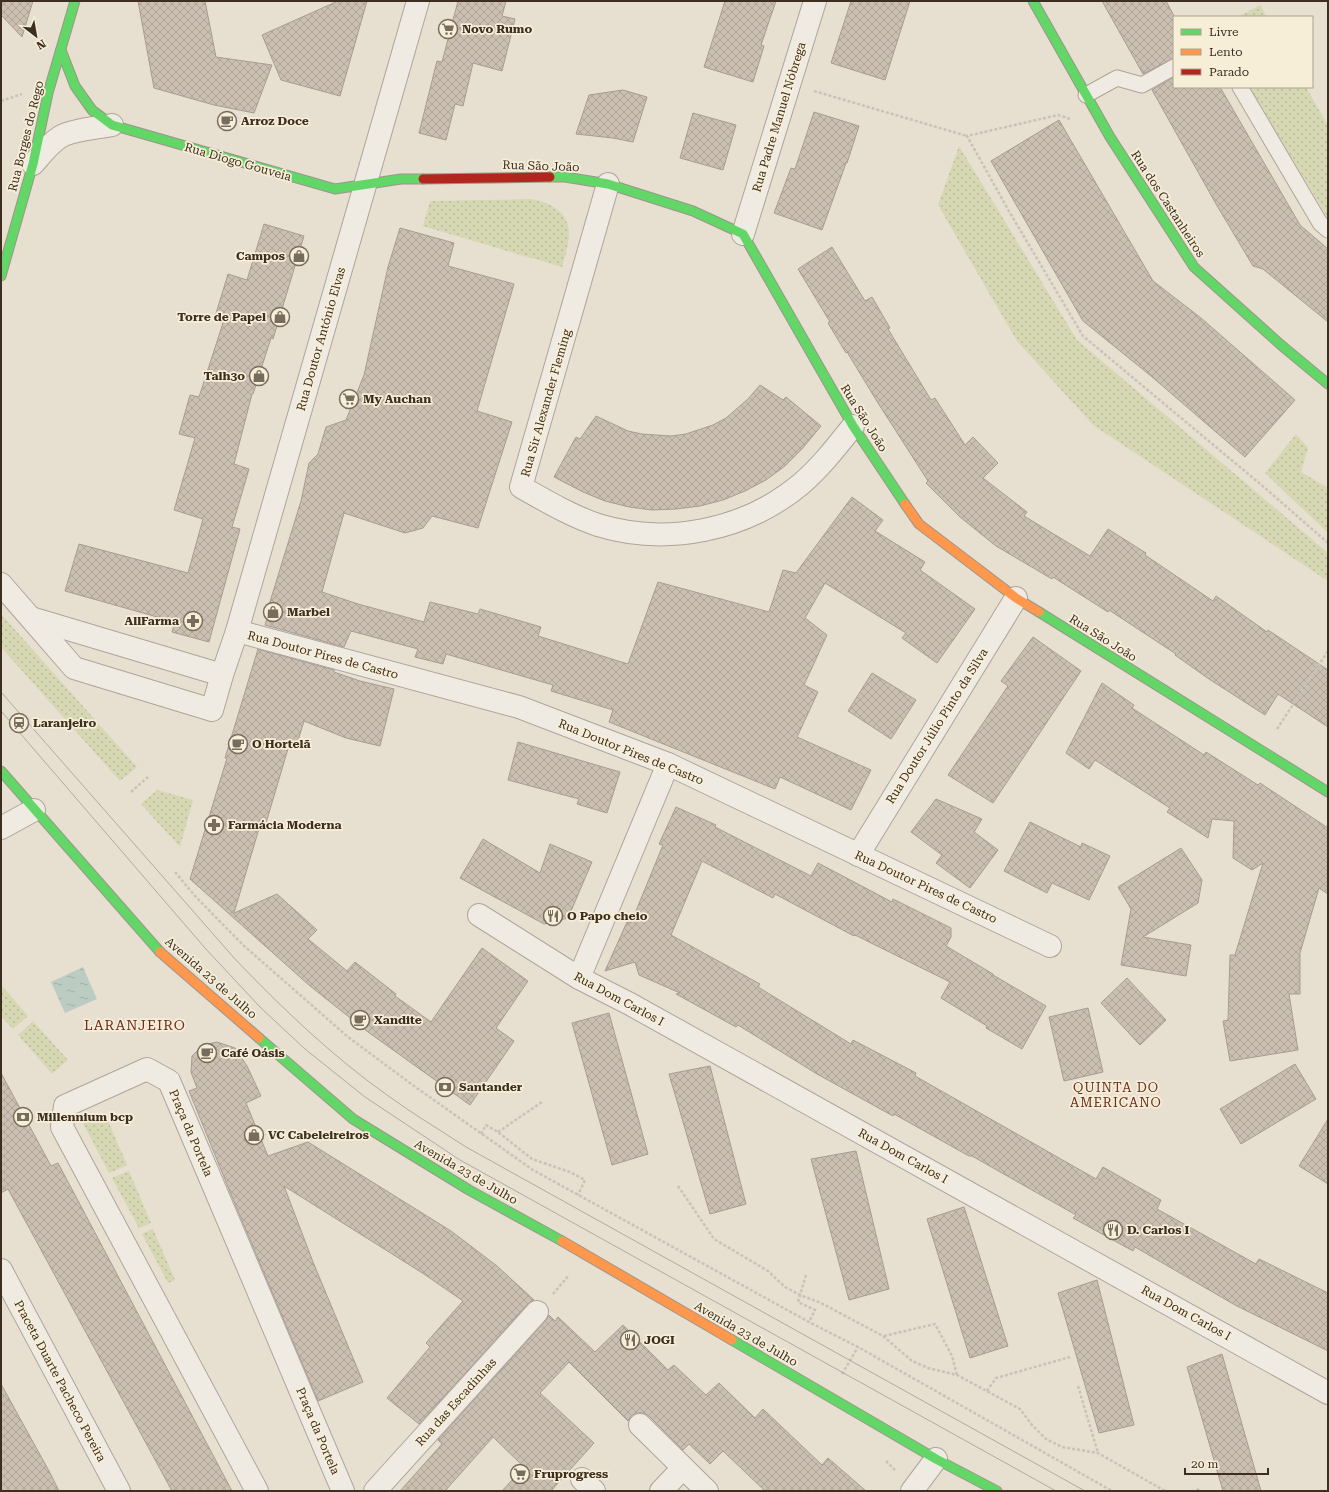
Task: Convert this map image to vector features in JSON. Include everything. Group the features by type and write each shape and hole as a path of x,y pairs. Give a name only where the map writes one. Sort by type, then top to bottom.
{"street":[{"name":"Rua Borges do Rego","path":"1,276 33,164 48,93 75,1"},
{"name":"Rua Doutor António Elvas","path":"31,618 74,668 212,710 237,631 418,1"},
{"name":"Rua Padre Manuel Nóbrega","path":"743,234 789,83 816,1"},
{"name":"Rua dos Castanheiros","path":"1033,1 1099,117 1194,267 1281,345 1328,384"},
{"name":"Rua Diogo Gouveia","path":"61,50 75,86 92,110 112,125 335,189 365,184"},
{"name":"Rua Diogo Gouveia","path":"33,164 60,137 79,131 112,125"},
{"name":"Rua São João","path":"365,184 402,179 534,176 565,177 608,184 693,211 743,234 853,426 919,524 1016,598 1328,792"},
{"name":"Rua Sir Alexander Fleming","path":"608,184 521,487 573,515 598,525 617,530 651,534 678,534 705,530 731,523 749,516 779,500 800,485 820,466 853,426"},
{"path":"1,584 31,618 222,676"},
{"name":"Rua Doutor Júlio Pinto da Silva","path":"858,854 1016,598"},
{"name":"Rua Doutor Pires de Castro","path":"237,631 519,707 668,764 1050,946"},
{"path":"578,978 668,764"},
{"name":"Avenida 23 de Julho","path":"1,771 161,953 353,1118 469,1190 587,1255 936,1459 997,1491"},
{"path":"1,828 34,810"},
{"name":"Rua Dom Carlos I","path":"479,915 578,978 630,1004 1328,1393"},
{"name":"Praça da Portela","path":"257,1491 62,1127 65,1106 147,1070 169,1081 343,1491"},
{"name":"Praceta Duarte Pacheco Pereira","path":"1,1270 119,1491"},
{"name":"Rua das Escadinhas","path":"376,1491 537,1312"},
{"path":"640,1425 707,1491"},
{"path":"912,1491 936,1459"},
{"path":"661,1491 684,1468"}],"lane":[{"path":"1086,95 1117,78 1142,85 1173,68"},
{"path":"1241,88 1320,223 1328,230"}],"path":[{"path":"789,83 967,136 1058,115 1087,125 1099,117"},
{"path":"1,101 27,92"},
{"path":"967,136 1010,213 1083,336 1328,542"},
{"path":"1263,751 1328,651"},
{"path":"131,792 148,777"},
{"path":"175,872 195,896 243,945 348,1037 414,1086 533,1170 809,1322 858,1347 1112,1491"},
{"path":"498,1132 542,1102"},
{"path":"481,1134 486,1125 498,1132 532,1159 570,1172 586,1180 578,1194"},
{"path":"678,1186 714,1239 768,1271 785,1287 800,1295 821,1303 883,1336 912,1361 928,1368 957,1374 1020,1409 1032,1426 1046,1439 1062,1447 1098,1452 1166,1491"},
{"path":"537,1312 587,1255"},
{"path":"806,1275 798,1302 816,1310 809,1322"},
{"path":"883,1336 935,1324 952,1356 957,1374"},
{"path":"987,1392 996,1378 1070,1357"},
{"path":"1078,1386 1098,1452"}],"green space":[{"path":"1260,5 1266,16 1240,16"},
{"path":"1250,88 1307,88 1328,126 1328,218"},
{"path":"959,146 1077,340 1328,553 1328,581 1093,425 1017,341 938,205"},
{"path":"531,199 552,206 563,215 566,221 569,236 562,267 423,226 430,201"},
{"path":"1296,434 1308,448 1301,472 1328,488 1328,533 1265,473"},
{"path":"1,614 137,767 120,781 1,647"},
{"path":"157,790 193,800 180,847 141,804"},
{"path":"3,987 28,1016 13,1029 1,1016 1,989"},
{"path":"33,1021 68,1060 52,1074 18,1035"},
{"path":"105,1114 127,1165 109,1173 83,1123"},
{"path":"129,1171 151,1223 139,1228 112,1178"},
{"path":"153,1229 175,1280 168,1283 142,1234"}],"water":[{"path":"83,967 97,999 65,1013 51,982"}],"building":[{"path":"1,1 33,1 22,37 1,15"},
{"path":"138,1 205,1 216,57 272,65 254,113 214,105 154,88"},
{"path":"338,1 367,1 340,96 281,80 262,35"},
{"path":"458,1 506,1 502,16 515,19 502,71 473,63 463,106 455,104 446,140 419,133 437,61 442,62"},
{"path":"725,1 776,1 761,45 764,46 753,82 704,67"},
{"path":"851,1 910,1 885,80 831,63"},
{"path":"1102,1 1166,1 1174,16 1173,59 1143,74"},
{"path":"1173,78 1173,88 1221,88 1300,225 1328,249 1328,322 1263,269 1253,266 1216,204 1152,90"},
{"path":"623,90 647,97 633,142 576,134 589,95"},
{"path":"814,112 859,126 822,230 774,213 791,168 795,169"},
{"path":"693,113 736,125 723,170 680,158"},
{"path":"1059,120 1153,281 1201,318 1295,400 1245,457 1151,376 1083,321 991,161"},
{"path":"264,224 304,236 273,339 271,338 252,394 234,464 249,469 232,527 240,529 209,642 172,632 175,622 65,591 79,544 188,573 203,519 174,510 195,438 179,434 190,395 199,397 223,323 214,320 228,274 247,280"},
{"path":"400,228 454,243 448,266 514,284 477,411 512,422 478,528 432,516 423,528 405,533 344,513 322,592 358,604 424,622 430,602 478,614 480,609 541,627 538,636 628,664 658,582 769,612 783,570 796,573 852,497 883,520 875,531 925,562 920,570 975,609 937,663 902,638 906,633 825,583 805,618 827,635 804,685 818,692 797,737 871,770 851,810 780,777 775,789 609,722 613,710 551,691 553,685 446,654 443,664 415,657 418,649 351,631 344,647 265,625 267,618 265,618 301,501 309,463 318,454 326,427 346,420 364,375 388,267"},
{"path":"832,247 865,301 872,297 890,328 888,329 931,400 935,398 965,445 973,437 998,463 983,478 1027,512 1024,516 1090,556 1108,529 1146,553 1145,555 1213,601 1216,596 1267,632 1268,630 1328,670 1328,727 1278,694 1265,715 1209,679 1175,655 1176,654 1109,610 1108,612 1053,577 1052,579 996,546 960,517 926,483 928,481 847,352 846,353 828,323 830,322 798,269"},
{"path":"760,385 783,400 786,397 821,426 802,449 785,466 766,480 745,491 723,500 700,506 652,510 629,507 605,501 583,492 554,477 576,437 580,439 596,416 628,431 642,434 671,436 686,434 713,425 726,418 748,399"},
{"path":"1033,637 1081,671 993,803 948,775 1008,686 1001,681"},
{"path":"258,649 334,670 334,672 360,681 394,689 380,746 346,738 304,721 297,744 290,742 266,823 261,822 234,913 277,894 317,930 308,939 347,971 355,962 396,994 395,996 431,1022 482,948 528,981 496,1028 514,1041 470,1105 368,1032 310,986 190,879"},
{"path":"872,673 916,700 891,739 848,711"},
{"path":"1102,683 1134,705 1132,708 1204,755 1206,752 1258,785 1260,783 1328,828 1328,894 1319,888 1300,953 1300,994 1289,994 1298,1050 1230,1061 1223,1021 1228,1020 1230,955 1235,955 1263,863 1252,870 1233,858 1234,821 1212,819 1208,838 1167,812 1170,808 1095,760 1089,769 1066,753"},
{"path":"518,742 620,772 607,813 577,804 579,799 508,780"},
{"path":"936,799 982,819 974,832 998,850 970,888 936,863 942,855 911,832"},
{"path":"676,807 716,825 715,827 811,876 818,863 892,902 893,899 951,928 951,937 946,946 1046,1006 1022,1049 986,1028 987,1026 941,998 950,982 855,935 854,936 775,894 773,898 702,861 671,935 760,984 758,987 851,1044 853,1040 916,1073 915,1076 1096,1179 1103,1167 1161,1200 1157,1209 1256,1264 1259,1259 1328,1293 1328,1351 1235,1305 1135,1247 1133,1251 1073,1218 1076,1215 972,1156 969,1156 894,1114 893,1116 817,1074 738,1025 736,1027 676,994 680,993 639,975 635,962 605,971 627,922 631,923 663,845 659,844"},
{"path":"1030,822 1081,847 1082,843 1110,856 1089,900 1052,883 1047,893 1004,871"},
{"path":"483,839 540,873 550,844 592,862 568,918 544,924 460,878"},
{"path":"1181,848 1202,880 1198,903 1143,937 1191,945 1186,976 1121,965 1131,909 1118,887"},
{"path":"1127,978 1166,1020 1140,1045 1101,1003"},
{"path":"1088,1008 1103,1072 1064,1081 1049,1017"},
{"path":"609,1013 648,1154 612,1165 572,1023"},
{"path":"217,1042 235,1048 247,1066 261,1096 246,1103 268,1156 308,1142 451,1231 497,1266 534,1300 528,1304 419,1424 387,1398 430,1347 426,1343 463,1301 424,1274 284,1186 313,1262 363,1382 318,1401 189,1091 197,1088 191,1072 192,1056 203,1045"},
{"path":"1295,1064 1316,1099 1241,1144 1220,1109"},
{"path":"710,1066 746,1204 710,1214 669,1074"},
{"path":"1,1073 51,1166 58,1163 232,1491 172,1491 8,1189 1,1193"},
{"path":"1328,1119 1328,1184 1299,1166"},
{"path":"856,1151 889,1289 849,1300 811,1159"},
{"path":"964,1207 1008,1346 970,1358 927,1219"},
{"path":"1097,1280 1134,1425 1099,1433 1058,1293"},
{"path":"549,1315 555,1321 558,1317 595,1352 623,1325 668,1370 674,1365 706,1395 719,1383 755,1418 763,1409 822,1465 828,1458 866,1491 765,1491 723,1451 710,1464 689,1444 683,1450 649,1416 644,1413 636,1413 631,1416 628,1421 569,1362 540,1393 594,1443 551,1491 502,1491 524,1467 493,1437 445,1491 400,1491 442,1444 438,1440"},
{"path":"1222,1354 1261,1491 1223,1491 1187,1367"},
{"path":"1,1384 49,1471 59,1491 1,1491"}],"tram line":[{"path":"1,692 235,959 308,1031 327,1048 387,1095 466,1147 1085,1491"},
{"path":"1,711 205,948 260,1007 305,1049 365,1097 460,1160 1056,1491"}],"traffic: fast":[{"path":"1,276 33,164 48,93 75,1"},
{"path":"1033,1 1110,137 1194,267 1281,345 1328,384"},
{"path":"61,50 75,86 92,110 112,125 335,189 401,179 423,179"},
{"path":"550,177 565,177 608,184 693,211 743,234 853,426 905,504"},
{"path":"1039,612 1328,792"},
{"path":"1,771 160,952"},
{"path":"259,1038 353,1119 469,1190 562,1241"},
{"path":"732,1340 936,1459 997,1491"}],"traffic: slow":[{"path":"905,504 919,524 1016,598 1039,612"},
{"path":"160,952 259,1038"},
{"path":"562,1241 732,1340"}],"traffic: jam":[{"path":"423,179 550,177"}],"place":[{"name":"Novo Rumo","path":"448,29"},
{"name":"Arroz Doce","path":"227,121"},
{"name":"Campos","path":"299,256"},
{"name":"Torre de Papel","path":"280,317"},
{"name":"Talh3o","path":"259,376"},
{"name":"My Auchan","path":"349,399"},
{"name":"Marbel","path":"273,612"},
{"name":"AllFarma","path":"193,621"},
{"name":"Laranjeiro","path":"19,723"},
{"name":"O Hortelã","path":"238,744"},
{"name":"Farmácia Moderna","path":"214,825"},
{"name":"O Papo cheio","path":"553,916"},
{"name":"Xandite","path":"360,1020"},
{"name":"Café Oásis","path":"207,1053"},
{"name":"Santander","path":"445,1087"},
{"name":"Millennium bcp","path":"23,1117"},
{"name":"VC Cabeleireiros","path":"254,1135"},
{"name":"D. Carlos I","path":"1113,1230"},
{"name":"JOGI","path":"630,1340"},
{"name":"Fruprogress","path":"520,1474"}],"district":[{"name":"LARANJEIRO","path":"135,1025"},
{"name":"QUINTA DO AMERICANO","path":"1116,1094"}]}
